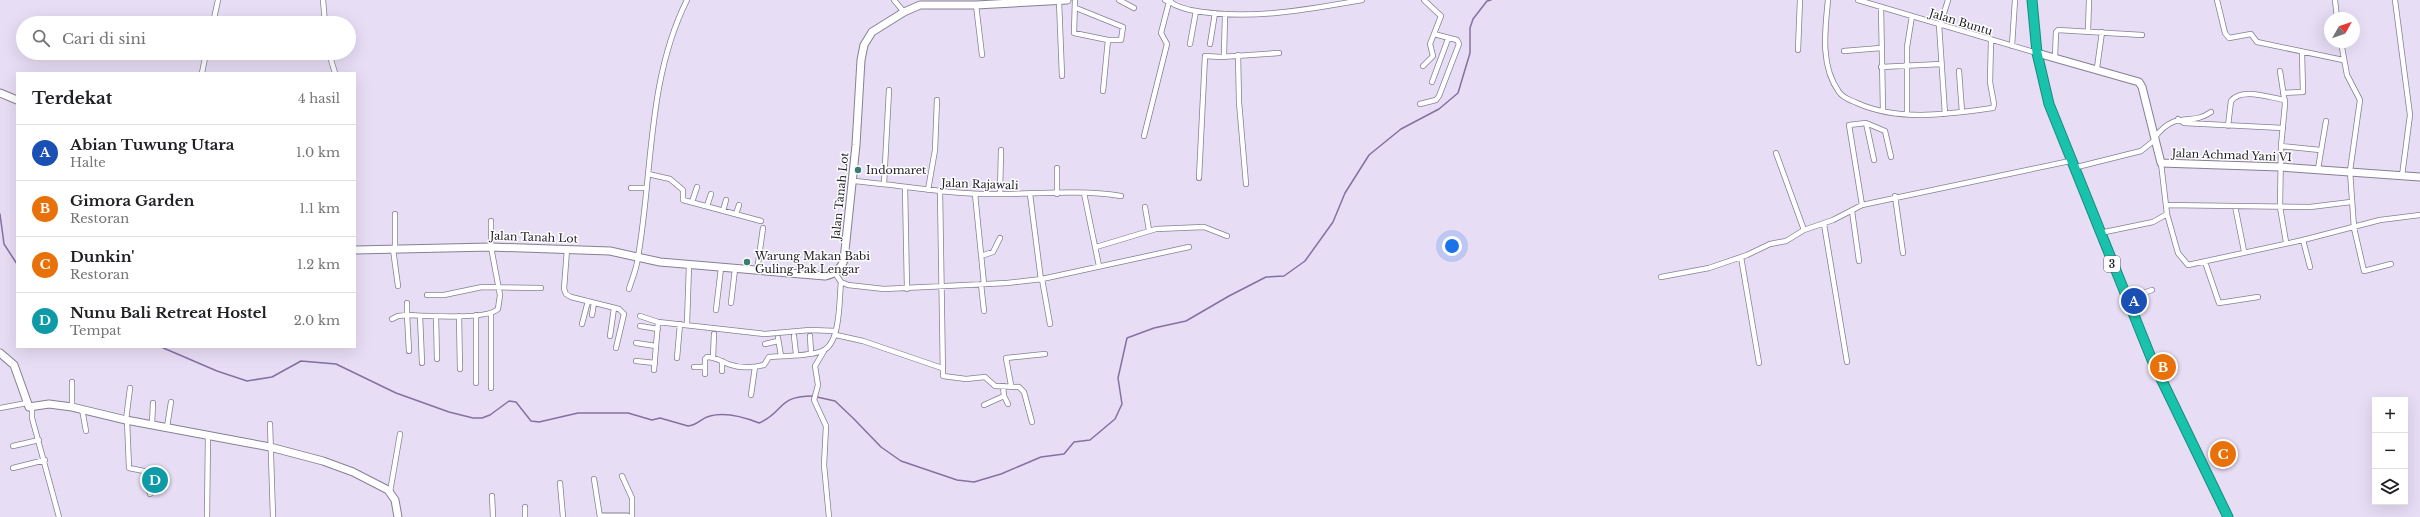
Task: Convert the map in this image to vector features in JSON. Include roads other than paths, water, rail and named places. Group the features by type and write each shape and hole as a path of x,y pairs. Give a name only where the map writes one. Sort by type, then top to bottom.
{"highway":[{"name":"3","path":"2032,0 2037,53 2045,94 2126,299 2155,367 2228,517"}],"main road":[{"name":"Jalan Tanah Lot","path":"356,250 491,247 618,252 638,258 721,268 825,276 835,273 844,260 864,45 876,29 904,12 920,5 938,2 976,5 992,2 1059,2 1067,0"},
{"name":"Jalan Achmad Yani VI","path":"2037,53 2097,68 2139,82 2142,87 2161,163 2318,169 2420,177"},
{"path":"0,93 16,100"},
{"path":"0,353 14,365 29,405 50,404 72,407 127,420 168,427 323,460 353,472 390,492 398,517"},
{"path":"601,517 627,517"}],"street":[{"path":"215,16 218,0"},
{"path":"323,0 324,16"},
{"path":"629,289 638,258 652,131 660,82 672,33 687,0"},
{"path":"894,0 904,12"},
{"path":"1075,0 1076,8 1074,33 1120,41 1124,28 1076,8"},
{"path":"1119,0 1134,8"},
{"path":"1144,136 1167,44 1160,30 1168,1 1196,11 1243,15 1293,11 1362,0"},
{"path":"1423,66 1433,56 1430,44 1441,15 1424,0"},
{"path":"1798,50 1800,0"},
{"path":"1828,0 1825,49 1837,88 1847,99 1871,110 1928,116 1994,106 1990,82 1991,40"},
{"name":"Jalan Buntu","path":"1858,0 1870,2 1880,7 2037,53"},
{"path":"1945,114 1940,25 1948,0"},
{"path":"2012,46 2015,0"},
{"path":"2088,31 2089,0"},
{"path":"2217,0 2227,37 2251,34 2257,42 2302,53 2343,60"},
{"path":"2335,0 2336,12"},
{"path":"2395,0 2410,115 2402,176"},
{"path":"1059,2 1062,76"},
{"path":"976,5 982,55"},
{"path":"1880,7 1883,111"},
{"path":"1190,44 1196,11"},
{"path":"1210,44 1215,13"},
{"path":"1224,55 1225,14"},
{"path":"1907,113 1907,47 1912,16"},
{"path":"2055,57 2057,30 2142,35"},
{"path":"2097,68 2102,32"},
{"path":"1420,104 1436,100 1442,91 1459,44 1457,40 1448,39 1434,34"},
{"path":"1432,82 1448,39"},
{"path":"1103,91 1108,40"},
{"path":"1844,51 1881,48"},
{"path":"2342,48 2348,80 2361,103 2351,150 2350,171 2354,228 2364,272 2391,264"},
{"path":"1199,178 1204,57 1207,55 1221,57 1224,55 1238,56 1279,53"},
{"path":"2283,93 2303,92 2302,53"},
{"path":"1238,56 1239,102 1246,184"},
{"path":"202,72 205,60"},
{"path":"331,60 335,72"},
{"path":"1881,67 1908,64 1941,64"},
{"path":"1959,71 1962,112"},
{"path":"2280,71 2285,100 2280,167 2280,207 2286,242"},
{"path":"884,184 889,90"},
{"path":"2228,126 2231,101 2237,96 2253,95 2285,100"},
{"path":"928,190 935,150 937,100"},
{"path":"1661,277 1709,268 1741,257 1770,244 1786,241 1804,230 1824,224 1862,205 1895,196 2141,151 2156,140 2162,128 2179,120 2201,117 2211,112"},
{"path":"2179,120 2228,126 2283,128"},
{"path":"2318,169 2326,121"},
{"path":"1862,205 1849,126 1852,123 1866,123 1887,132 1891,157"},
{"path":"1866,123 1874,160"},
{"path":"2281,146 2320,150"},
{"path":"1000,194 1002,150"},
{"path":"1776,153 1804,230"},
{"path":"2161,163 2167,214 2182,260 2188,265 2205,262 2244,251 2303,240 2354,228 2380,220 2420,215"},
{"path":"1057,168 1057,194"},
{"path":"648,174 671,180 683,190 683,200 761,221"},
{"name":"Jalan Rajawali","path":"852,181 975,194 1084,193 1121,196"},
{"path":"692,202 697,187"},
{"path":"904,187 907,289"},
{"path":"631,188 646,188"},
{"path":"940,191 943,376 966,379 985,377 992,385 1011,385 1019,387 1024,392 1032,422"},
{"path":"1084,193 1099,266"},
{"path":"707,206 711,194"},
{"path":"975,194 981,256 984,311"},
{"path":"1030,194 1042,280 1050,324"},
{"path":"1895,196 1902,253"},
{"path":"723,211 726,200"},
{"path":"2166,205 2310,207 2351,202"},
{"path":"736,214 739,205"},
{"path":"2235,206 2244,251"},
{"path":"1145,207 1149,230"},
{"path":"1852,211 1859,261"},
{"path":"395,214 394,249 398,286"},
{"path":"2100,233 2153,222 2167,214"},
{"path":"392,320 398,316 407,315 436,317 491,314 499,307 500,295 497,287 491,247 491,221"},
{"path":"1824,224 1847,362"},
{"path":"1096,247 1149,230 1204,227 1227,236"},
{"path":"757,271 763,228"},
{"path":"981,256 993,252 1000,238"},
{"path":"2303,240 2310,267"},
{"path":"835,273 841,282 848,286 866,288 907,289 1042,280 1189,247"},
{"path":"567,250 565,292 571,297 614,308 624,314 616,348"},
{"path":"1741,257 1759,364"},
{"path":"2205,262 2219,304 2258,297"},
{"path":"686,324 690,265"},
{"path":"716,310 721,268"},
{"path":"731,303 735,269"},
{"path":"829,517 824,465 826,426 814,400 818,383 816,366 824,351 830,346 836,333 841,282"},
{"path":"427,295 497,287 542,288"},
{"path":"2126,299 2152,290"},
{"path":"582,324 588,301"},
{"path":"407,303 409,352"},
{"path":"592,315 594,303"},
{"path":"610,336 614,308"},
{"path":"476,314 476,383"},
{"path":"491,314 491,388"},
{"path":"420,316 422,363"},
{"path":"459,316 460,369"},
{"path":"640,316 658,322 771,334 810,330 836,333 942,368"},
{"path":"436,317 438,359"},
{"path":"654,370 658,322"},
{"path":"678,358 680,324"},
{"path":"640,326 658,329"},
{"path":"713,357 714,334"},
{"path":"794,336 796,354"},
{"path":"810,336 812,353"},
{"path":"765,344 778,340 781,356"},
{"path":"636,343 656,346"},
{"path":"706,374 704,367 706,358 713,357 731,365 755,367 764,365 769,357 824,351"},
{"path":"1011,385 1006,358 1045,354"},
{"path":"636,361 655,363"},
{"path":"722,361 722,371"},
{"path":"694,367 704,367"},
{"path":"751,395 755,367"},
{"path":"72,382 72,407"},
{"path":"1003,386 1004,396 1008,404"},
{"path":"130,388 127,420 129,468 144,471 150,494"},
{"path":"984,404 1004,396"},
{"path":"168,427 170,402"},
{"path":"152,424 153,403"},
{"path":"0,408 29,405 45,460 59,517"},
{"path":"82,409 86,431"},
{"path":"270,424 273,517"},
{"path":"390,492 400,434"},
{"path":"207,517 208,436"},
{"path":"13,446 39,440"},
{"path":"13,468 45,460"},
{"path":"622,476 632,498 632,517"},
{"path":"594,479 601,517"},
{"path":"560,483 563,517"},
{"path":"492,496 493,517"},
{"path":"525,507 525,517"}],"waterway":[{"path":"817,397 835,401 881,447 901,461 957,480 974,482 1001,474 1041,457 1064,454 1074,442 1090,440 1115,419 1122,404 1118,378 1127,338 1154,328 1186,321 1266,277 1284,276 1305,261 1333,222 1345,193 1369,155 1401,129 1439,109 1458,93 1470,53 1470,28 1473,19 1487,1 1491,0"},
{"path":"0,214 4,244 16,262"},
{"path":"163,348 217,371 247,381 272,377 301,361 336,364 396,393 449,412 473,418 482,418 490,415 509,401 516,402 531,421 539,422 578,413 628,413 652,420 660,418 688,426 707,417 716,415 741,417 759,423 767,419 787,402 801,397 813,396"}],"place":[{"name":"Indomaret","path":"858,170"},
{"name":"Warung Makan Babi Guling Pak Lengar","path":"747,262"},
{"name":"Abian Tuwung Utara","path":"2134,301"},
{"name":"Gimora Garden","path":"2163,367"},
{"name":"Dunkin'","path":"2223,454"},
{"name":"Nunu Bali Retreat Hostel","path":"155,480"}]}
